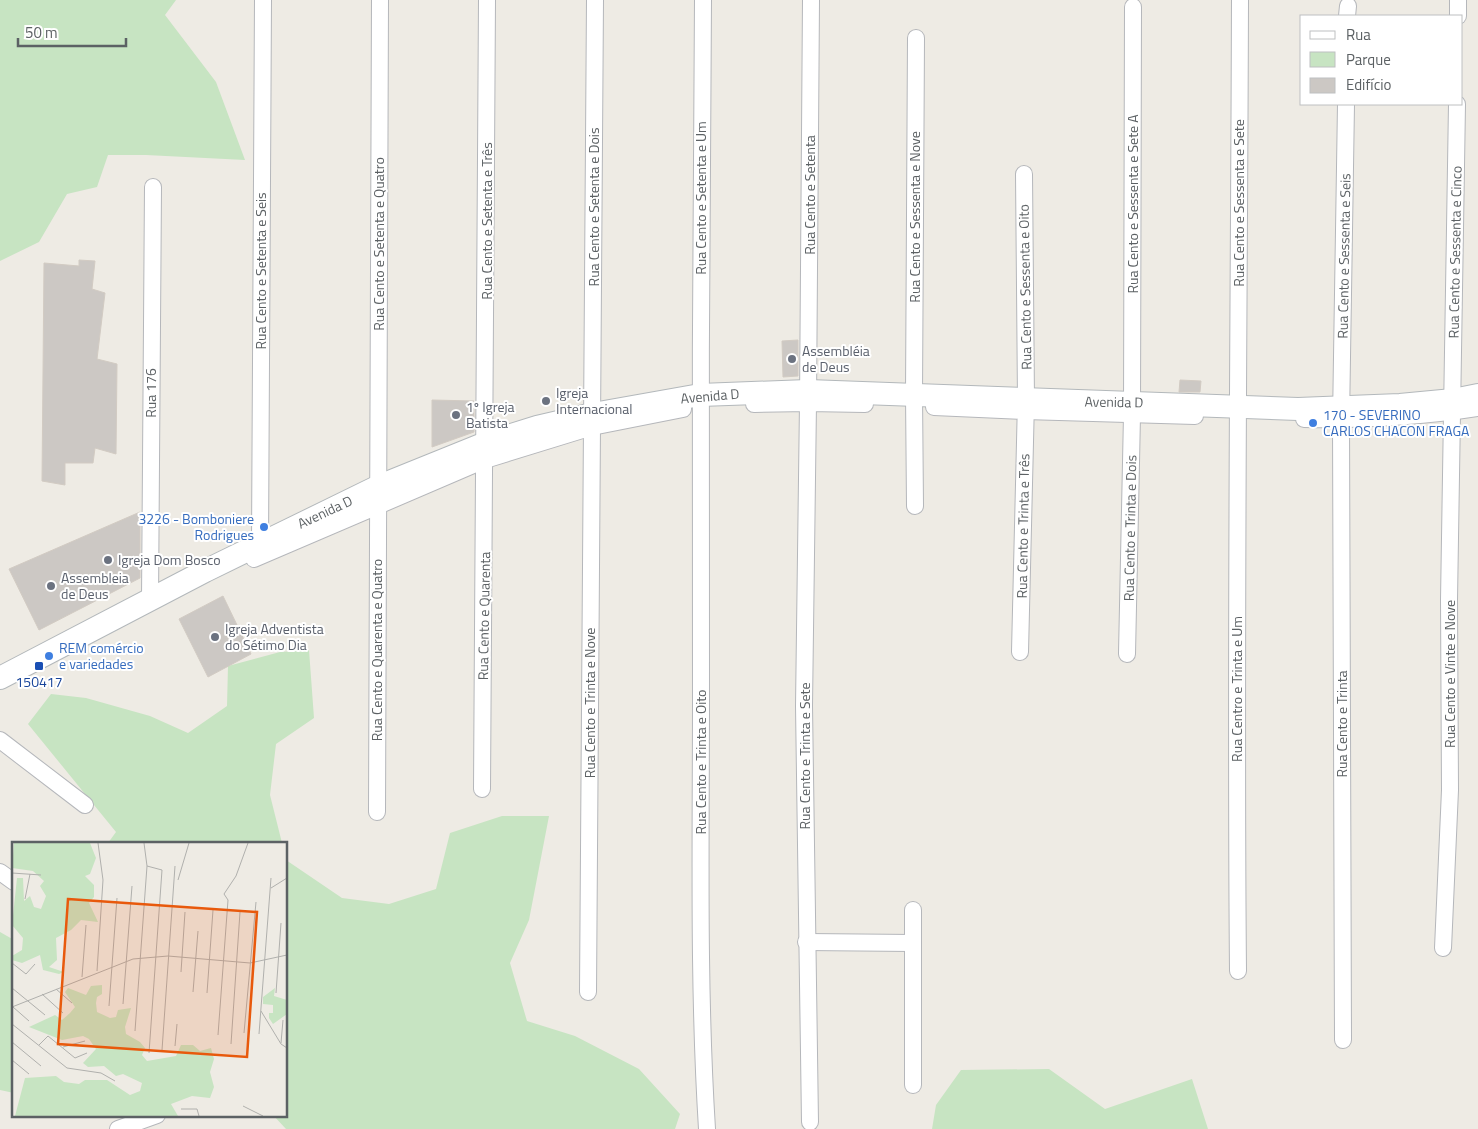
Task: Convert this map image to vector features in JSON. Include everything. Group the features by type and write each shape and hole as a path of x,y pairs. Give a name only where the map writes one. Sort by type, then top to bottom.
{"street":[{"name":"Rua Cento e Setenta e Seis","path":"260,543 263,0"},
{"name":"Rua Cento e Setenta e Quatro","path":"377,496 380,0"},
{"name":"Rua Cento e Setenta e Três","path":"485,452 488,0"},
{"name":"Rua Cento e Setenta e Dois","path":"592,420 595,0"},
{"name":"Rua Cento e Setenta e Um","path":"700,400 703,0"},
{"name":"Rua Cento e Setenta","path":"808,397 811,0"},
{"name":"Rua Cento e Sessenta e Sete","path":"1239,412 1240,0"},
{"path":"1458,0 1458,15"},
{"name":"Rua Cento e Sessenta e Sete A","path":"1132,409 1133,7"},
{"name":"Rua Cento e Sessenta e Nove","path":"915,506 916,38"},
{"name":"Rua Cento e Sessenta e Seis","path":"1341,414 1346,105"},
{"name":"Rua Cento e Sessenta e Cinco","path":"1452,406 1457,105"},
{"name":"Rua Cento e Sessenta e Oito","path":"1024,174 1025,406"},
{"name":"Rua 176","path":"152,604 153,187"},
{"name":"Avenida D","path":"1452,406 1478,395"},
{"name":"Avenida D","path":"152,604 260,543 485,452 537,427 592,420 700,400 808,397 1239,412 1298,409 1341,414 1452,406 1478,408"},
{"name":"Rua Cento e Trinta e Sete","path":"808,397 804,706 810,1122"},
{"name":"Rua Cento e Trinta e Oito","path":"700,400 702,872 704,1054 707,1129"},
{"name":"Rua Cento e Trinta e Três","path":"1020,652 1025,406"},
{"name":"Rua Cento e Vinte e Nove","path":"1443,948 1450,790 1449,600 1452,406"},
{"name":"Rua Cento e Trinta e Dois","path":"1127,654 1132,409"},
{"name":"Rua Centro e Trinta e Um","path":"1238,971 1236,728 1239,412"},
{"name":"Rua Cento e Trinta","path":"1341,414 1343,1040"},
{"name":"Rua Cento e Trinta e Nove","path":"588,992 592,420"},
{"name":"Rua Cento e Quarenta","path":"482,788 485,452"},
{"name":"Avenida D","path":"0,678 377,496"},
{"name":"Rua Cento e Quarenta e Quatro","path":"376,812 377,496"},
{"path":"0,740 85,805"},
{"path":"0,872 12,881"},
{"path":"913,910 914,1085"},
{"path":"806,942 913,944"},
{"path":"118,1129 154,1116"}],"green space":[{"path":"0,0 176,0 165,15 216,82 245,160 108,155 97,187 67,194 39,242 0,261"},
{"path":"309,650 314,718 276,744 270,795 282,842 109,842 116,832 28,724 51,694 86,698 150,716 188,733 227,706 228,666 280,652"},
{"path":"502,816 549,816 529,920 510,963 527,1021 575,1036 639,1069 680,1114 675,1129 286,1129 274,1116 288,1116 288,861 342,898 389,904 436,889 450,833"},
{"path":"0,932 12,939 12,1093 0,1090"},
{"path":"1049,1069 1105,1109 1192,1079 1208,1129 932,1129 936,1105 961,1070"}],"building":[{"path":"79,260 95,261 92,289 105,293 97,359 117,364 116,454 95,448 93,463 65,463 65,485 42,481 44,263 79,266"},
{"name":"Assembléia de Deus","path":"798,340 798,376 783,377 782,341"},
{"path":"1180,380 1201,381 1200,392 1179,392"},
{"name":"1º Igreja Batista","path":"432,400 474,401 474,432 432,447"},
{"path":"140,512 140,578 39,630 9,569"},
{"name":"Igreja Adventista do Sétimo Dia","path":"223,596 251,654 208,677 179,619"}],"place":[{"name":"Assembléia de Deus","path":"792,359"},
{"name":"Igreja Internacional","path":"546,401"},
{"name":"1º Igreja Batista","path":"456,415"},
{"name":"170 - SEVERINO CARLOS CHACON FRAGA","path":"1313,423"},
{"name":"3226 - Bomboniere Rodrigues","path":"264,527"},
{"name":"Igreja Dom Bosco","path":"108,560"},
{"name":"Assembleia de Deus","path":"51,586"},
{"name":"Igreja Adventista do Sétimo Dia","path":"215,637"},
{"name":"REM comércio e variedades","path":"49,656"},
{"name":"150417","path":"39,666"}]}
